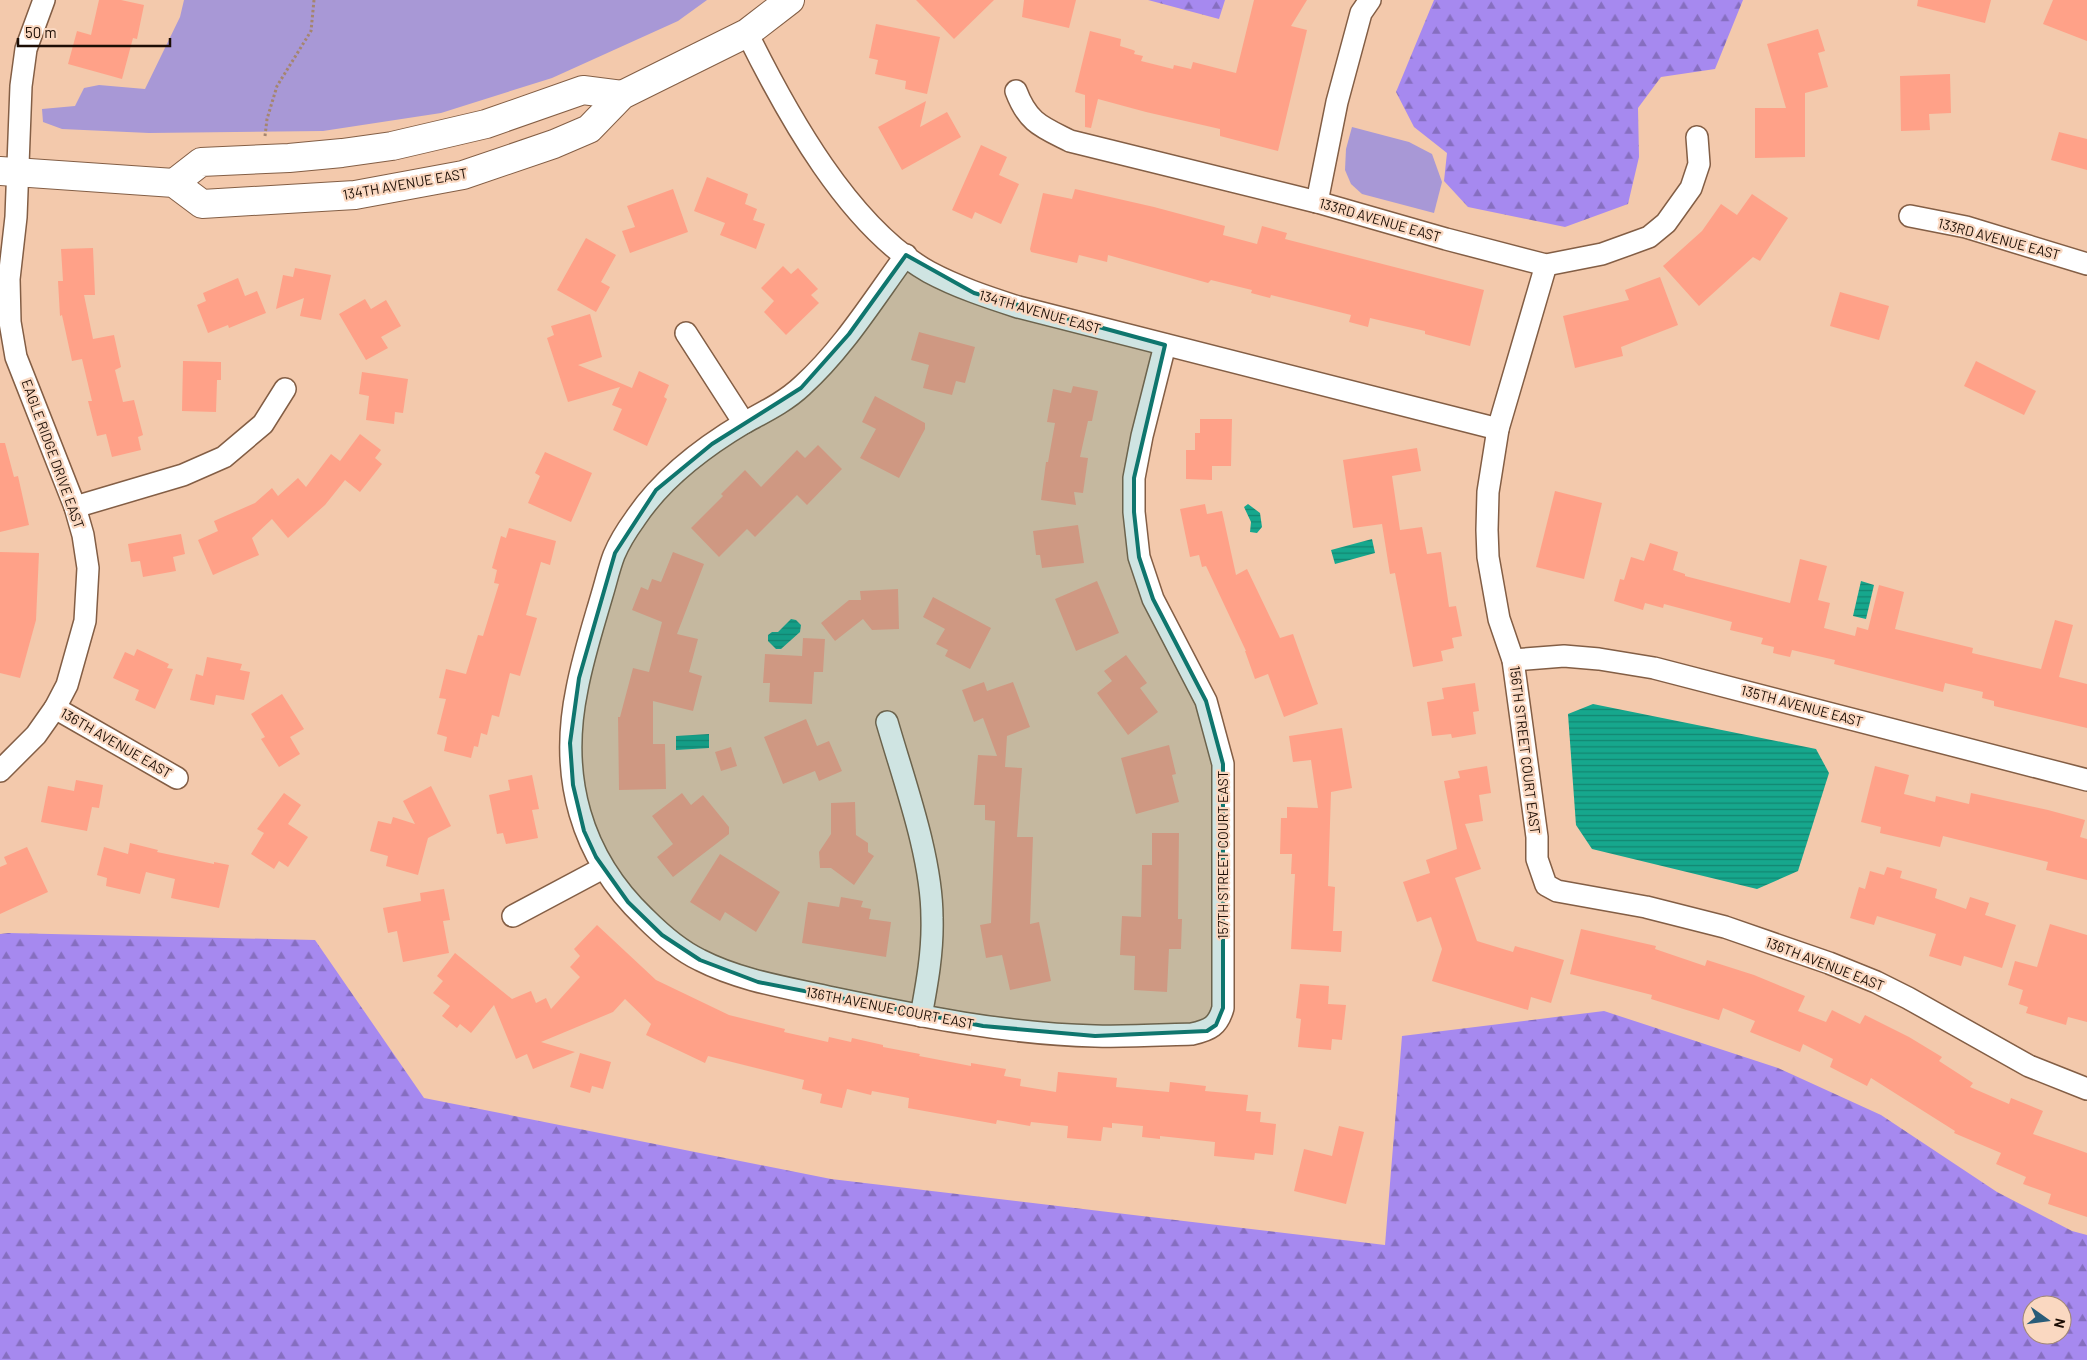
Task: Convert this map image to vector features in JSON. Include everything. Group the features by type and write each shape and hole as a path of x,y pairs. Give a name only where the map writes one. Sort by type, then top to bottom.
{"street":[{"name":"EAGLE RIDGE DRIVE EAST","path":"0,771 36,735 55,708 67,685 85,621 88,568 83,535 75,507 8,359 10,322 8,279 16,217 9,172 26,50 44,0"},
{"path":"747,33 790,0"},
{"path":"1317,202 1337,102 1361,13 1370,0"},
{"name":"134TH AVENUE EAST","path":"174,183 202,204 355,195 463,175 554,144 589,129 622,95 747,33 763,66 824,169 875,230 928,271 974,293 1018,307 1498,429"},
{"path":"9,172 174,183 201,162 289,158 392,146 486,124 583,90 622,95"},
{"name":"133RD AVENUE EAST","path":"1016,92 1022,108 1033,121 1070,141 1317,202 1546,265 1602,254 1649,237 1666,223 1691,188 1700,164 1698,137"},
{"name":"133RD AVENUE EAST","path":"1910,216 1966,227 2087,264"},
{"name":"136TH AVENUE COURT EAST","path":"906,255 823,366 801,388 774,407 744,423 680,467 656,490 635,518 615,552 579,678 572,711 570,743 573,785 584,831 603,868 628,902 662,935 700,960 758,982 921,1016 983,1026 1095,1036 1192,1034 1207,1031 1216,1025"},
{"name":"156TH STREET COURT EAST","path":"1546,265 1498,429 1488,492 1488,557 1499,619 1513,660 1538,859 1546,885"},
{"path":"686,333 744,423"},
{"name":"157TH STREET COURT EAST","path":"1165,345 1142,436 1134,478 1134,512 1139,557 1153,599 1206,701 1223,764 1223,1008 1216,1025"},
{"path":"75,507 183,475 224,457 263,424 285,389"},
{"name":"135TH AVENUE EAST","path":"1513,660 1564,656 1599,659 1654,668 2087,780"},
{"name":"136TH AVENUE EAST","path":"55,708 177,778"},
{"path":"887,722 921,842 929,883 932,918 930,961 921,1016"},
{"path":"513,916 603,868"},
{"name":"136TH AVENUE EAST","path":"1546,885 1557,891 1646,907 1725,927 1829,963 1876,982 1908,998 2029,1066 2087,1089"}],"path":[{"path":"263,144 267,119 277,86 310,31 314,0"}],"highlighted area":[{"path":"906,255 974,293 1165,345 1134,478 1134,512 1139,557 1153,599 1206,701 1223,764 1223,1008 1216,1025 1207,1031 1095,1036 983,1026 758,982 700,960 662,935 628,902 596,857 584,831 573,785 570,743 579,678 615,553 656,490 712,444 801,388 849,334"}],"shaded area":[{"path":"184,0 707,0 678,21 552,78 441,113 323,131 149,133 62,129 43,122 42,109 75,106 84,88 99,85 145,89 180,17"},
{"path":"1352,127 1409,142 1432,154 1442,182 1434,213 1362,194 1351,184 1345,170 1346,149"}],"green space":[{"path":"1148,0 1225,0 1219,19"},
{"path":"1434,0 1743,0 1715,69 1661,77 1638,108 1639,157 1628,204 1565,227 1468,207 1444,181 1447,153 1414,127 1396,92"},
{"path":"8,933 315,940 424,1098 831,1179 1385,1245 1402,1036 1604,1011 1778,1068 1881,1115 1997,1192 2072,1231 2087,1235 2087,1360 0,1360 0,934"}],"water":[{"path":"1248,504 1260,513 1262,527 1257,533 1250,532 1251,522 1244,507"},
{"path":"1372,539 1375,553 1335,564 1331,550"},
{"path":"1861,581 1874,585 1866,619 1853,616"},
{"path":"791,619 796,620 801,625 800,632 781,649 776,649 768,641 768,635 772,632 778,632"},
{"path":"1593,704 1816,749 1829,773 1798,871 1757,889 1592,849 1576,825 1568,714"},
{"path":"709,734 709,748 676,750 676,736"}],"building":[{"path":"99,0 121,0 144,5 137,39 133,38 122,79 68,64 77,31 91,35"},
{"path":"916,0 994,0 954,39"},
{"path":"1024,0 1076,0 1069,28 1022,17"},
{"path":"1254,0 1307,0 1291,26 1307,30 1278,151 1220,136 1220,129 1098,99 1091,128 1085,127 1085,95 1075,92 1090,31 1121,39 1120,46 1135,51 1134,54 1143,56 1141,61 1173,69 1174,65 1191,69 1193,62 1236,73"},
{"path":"1918,0 1991,0 1985,23 1917,6"},
{"path":"2053,0 2087,0 2087,41 2043,24"},
{"path":"876,24 940,37 927,94 905,89 906,81 875,74 878,60 869,58"},
{"path":"1818,29 1825,51 1818,53 1828,87 1805,93 1805,157 1755,158 1755,108 1786,108 1767,44"},
{"path":"1950,74 1951,113 1929,114 1930,130 1901,131 1900,76"},
{"path":"926,101 920,127 947,112 961,137 902,170 878,127"},
{"path":"2059,132 2087,139 2087,170 2051,160"},
{"path":"981,145 1007,157 999,175 1019,184 1001,224 975,212 972,219 952,210"},
{"path":"707,177 748,194 745,204 757,209 753,220 765,224 756,249 720,235 725,223 694,211"},
{"path":"673,189 688,232 630,253 622,231 635,227 627,206"},
{"path":"1075,189 1225,226 1223,235 1257,244 1262,226 1287,233 1285,239 1484,290 1470,346 1425,334 1425,331 1370,318 1368,327 1349,322 1351,315 1271,295 1270,298 1251,293 1252,290 1211,280 1208,283 1108,255 1107,262 1079,255 1077,263 1031,252 1030,249 1043,193 1072,199"},
{"path":"1752,194 1788,218 1760,261 1753,257 1699,306 1663,266 1702,231 1721,204 1737,215"},
{"path":"586,238 616,255 601,282 610,287 596,312 557,290"},
{"path":"93,248 95,295 84,295 93,339 114,335 121,367 115,370 123,402 134,400 143,435 138,437 141,450 112,457 106,434 97,436 88,401 92,401 82,359 72,361 62,315 60,316 58,281 63,281 61,249"},
{"path":"783,266 791,274 798,268 818,289 811,295 819,303 786,335 764,312 774,301 761,288"},
{"path":"295,268 331,275 321,320 300,316 304,298 276,309 283,275 293,277"},
{"path":"1660,277 1678,325 1621,347 1623,356 1575,368 1563,316 1629,300 1625,290"},
{"path":"238,278 245,296 257,291 266,313 229,328 228,325 208,333 197,305 206,301 203,293"},
{"path":"1840,292 1889,306 1879,340 1830,326"},
{"path":"365,299 371,309 386,300 401,326 381,337 388,348 366,360 339,314"},
{"path":"590,314 602,357 578,365 632,388 639,371 669,385 664,397 667,399 647,446 613,430 622,409 612,405 620,387 568,402 547,338 554,335 551,326"},
{"path":"919,332 975,347 965,383 956,381 952,395 923,388 929,365 911,360"},
{"path":"183,361 221,362 221,380 217,380 216,412 182,411"},
{"path":"1976,361 2036,391 2024,415 1964,386"},
{"path":"362,372 408,379 403,413 395,412 394,424 366,420 369,396 359,394"},
{"path":"1073,386 1098,391 1092,421 1088,421 1080,457 1088,458 1083,493 1074,492 1076,505 1041,500 1046,462 1048,462 1055,423 1047,422 1053,389 1071,393"},
{"path":"875,396 925,423 925,429 899,478 860,458 876,429 862,422"},
{"path":"1200,419 1232,419 1231,466 1212,466 1212,480 1186,479 1186,450 1195,450 1195,433 1200,433"},
{"path":"360,434 381,450 375,458 382,464 360,492 345,480 325,505 288,538 272,519 252,538 259,555 213,575 198,540 218,531 214,521 255,503 272,488 278,496 298,478 306,487 331,454 340,461"},
{"path":"0,443 5,443 14,477 18,476 29,525 0,532"},
{"path":"818,445 842,469 807,505 797,495 755,537 747,529 719,557 691,528 723,496 721,494 745,470 761,487 797,450 805,458"},
{"path":"1417,448 1421,471 1392,476 1400,530 1422,527 1427,554 1441,552 1449,607 1456,606 1462,636 1452,638 1454,648 1441,651 1443,661 1413,667 1395,573 1390,574 1382,524 1353,528 1343,460"},
{"path":"545,452 592,473 571,522 528,503 540,476 535,473"},
{"path":"1555,491 1602,503 1584,579 1536,567"},
{"path":"1205,504 1207,514 1222,511 1236,575 1247,569 1280,638 1293,634 1318,704 1284,717 1268,674 1255,679 1246,651 1206,566 1202,567 1199,555 1190,557 1180,509"},
{"path":"1078,525 1084,563 1042,568 1040,555 1036,555 1033,531"},
{"path":"509,528 556,541 550,565 541,562 526,615 537,618 520,676 510,673 499,717 492,715 487,735 481,733 478,747 474,746 471,758 444,751 447,737 437,734 446,699 439,698 446,669 466,674 478,635 483,636 499,584 494,583 497,570 492,568 501,536 506,538"},
{"path":"181,534 185,554 173,557 176,571 143,577 140,561 131,562 128,544"},
{"path":"1650,543 1678,552 1673,570 1685,574 1685,576 1790,603 1800,559 1827,566 1818,600 1830,603 1824,628 1855,636 1857,627 1868,630 1879,585 1904,592 1895,629 1973,648 1972,653 2041,669 2055,620 2073,625 2059,677 2087,684 2087,728 1994,706 1994,701 1982,698 1983,692 1945,683 1943,692 1834,664 1835,660 1792,650 1790,657 1773,653 1774,647 1761,644 1763,638 1730,630 1732,622 1664,604 1663,608 1645,603 1643,610 1614,601 1620,579 1624,580 1631,557 1644,561"},
{"path":"0,552 39,553 36,620 20,678 0,673"},
{"path":"673,552 704,564 677,634 698,639 689,672 702,676 693,711 653,701 653,744 665,744 666,789 619,790 618,717 620,717 633,668 649,672 662,622 632,610 641,587 648,590 652,579 661,582"},
{"path":"1097,581 1119,633 1076,651 1055,599"},
{"path":"898,589 899,629 872,630 863,619 835,641 821,623 849,600 861,600 860,591"},
{"path":"933,597 991,628 970,669 945,656 948,650 936,644 945,629 923,617"},
{"path":"803,638 825,639 823,672 814,672 812,704 769,702 770,683 763,683 765,654 802,656"},
{"path":"137,649 169,664 167,668 173,669 155,709 135,700 139,690 113,678 125,652 134,656"},
{"path":"1126,655 1147,683 1140,688 1158,712 1128,735 1097,693 1112,681 1104,671"},
{"path":"207,657 242,664 240,670 250,672 244,700 216,695 214,705 190,700 196,674 203,676"},
{"path":"984,682 987,691 1013,682 1030,727 1007,736 1005,767 1022,768 1017,837 1033,837 1030,924 1039,922 1051,981 1010,990 1002,955 986,958 980,925 991,923 995,821 985,820 985,805 974,805 978,755 997,756 983,718 974,722 962,690"},
{"path":"1475,683 1479,711 1473,712 1476,734 1452,738 1451,734 1432,736 1427,702 1444,699 1442,688"},
{"path":"282,694 304,729 290,737 300,754 279,767 261,739 265,737 251,714"},
{"path":"806,719 817,746 829,741 842,771 819,781 815,771 783,784 764,737"},
{"path":"1342,728 1352,788 1331,792 1328,886 1335,887 1333,931 1342,931 1341,952 1291,949 1295,874 1291,874 1292,854 1280,854 1281,818 1287,818 1287,807 1318,808 1311,760 1293,762 1289,736"},
{"path":"1169,745 1176,774 1172,775 1179,802 1136,814 1121,758"},
{"path":"731,747 737,766 721,771 715,752"},
{"path":"1487,766 1491,793 1479,795 1483,821 1465,824 1481,869 1455,878 1477,941 1513,952 1515,946 1564,960 1551,1003 1531,997 1528,1010 1432,981 1442,949 1431,917 1417,922 1403,882 1430,873 1426,860 1457,849 1444,781 1460,778 1458,771"},
{"path":"1875,766 1909,775 1904,794 1935,802 1936,796 1969,804 1971,793 2085,820 2080,837 2087,839 2087,880 2046,870 2048,862 1943,836 1940,847 1880,833 1881,827 1861,822"},
{"path":"532,775 539,809 532,810 538,838 506,844 503,833 497,834 489,795 510,790 508,780"},
{"path":"76,780 103,785 99,808 92,807 87,831 41,822 48,786 74,791"},
{"path":"431,786 451,826 428,838 418,875 386,866 388,856 370,851 378,821 391,824 393,817 415,824 403,801"},
{"path":"284,793 301,805 288,824 308,837 288,867 279,861 274,869 251,854 264,833 257,829"},
{"path":"682,793 691,805 703,795 729,827 729,834 673,877 657,857 673,844 652,816"},
{"path":"855,802 856,835 868,843 868,852 874,856 854,885 831,868 820,868 819,852 831,834 831,803"},
{"path":"1152,833 1179,833 1178,919 1182,919 1181,949 1169,949 1167,992 1134,990 1135,956 1120,955 1122,916 1141,917 1142,865 1152,865"},
{"path":"130,843 158,850 157,852 214,864 214,862 229,865 219,908 171,898 175,879 146,872 140,894 106,886 107,878 97,875 104,847 128,854"},
{"path":"27,847 48,892 0,914 0,867 7,864 4,857"},
{"path":"720,854 780,892 756,932 725,912 720,921 690,902"},
{"path":"1887,867 1902,871 1900,878 1937,889 1935,898 1966,909 1970,897 1989,903 1985,915 2016,925 2002,968 1964,956 1961,966 1929,956 1936,934 1877,916 1874,925 1850,918 1859,887 1865,889 1870,871 1884,875"},
{"path":"444,889 450,920 443,921 449,953 403,962 397,931 388,933 383,908 421,901 420,893"},
{"path":"841,897 863,901 861,907 871,909 869,919 891,922 886,957 802,943 808,902 839,907"},
{"path":"2050,924 2087,935 2087,1022 2068,1017 2066,1025 2026,1013 2028,1007 2019,1004 2023,990 2008,985 2015,961 2037,967"},
{"path":"597,925 656,980 729,1015 785,1029 784,1032 828,1042 829,1037 851,1042 852,1038 883,1045 883,1047 920,1054 919,1056 971,1066 971,1063 1006,1069 1004,1076 1021,1079 1020,1086 1056,1092 1058,1072 1117,1078 1116,1087 1169,1092 1170,1082 1206,1086 1205,1091 1248,1095 1246,1111 1261,1112 1260,1122 1276,1124 1273,1155 1255,1153 1254,1160 1214,1156 1215,1142 1160,1136 1160,1139 1142,1137 1143,1126 1112,1123 1112,1128 1103,1127 1101,1141 1067,1138 1068,1126 1031,1122 1030,1126 997,1120 996,1124 908,1108 909,1098 872,1091 871,1095 847,1089 842,1108 820,1103 822,1094 802,1089 804,1080 708,1056 705,1063 646,1035 651,1024 625,999 613,1012 541,1042 575,1052 533,1069 527,1054 516,1059 494,1005 471,1033 460,1024 457,1028 442,1016 450,1006 433,993 443,981 437,976 455,953 512,999 531,991 536,1003 546,998 551,1009 580,977 570,967 580,956 574,949"},
{"path":"1581,929 1656,946 1655,949 1705,966 1707,960 1754,975 1805,996 1798,1011 1826,1022 1832,1010 1860,1024 1865,1015 1909,1037 1942,1057 1939,1061 1973,1083 1970,1087 2009,1104 2011,1098 2043,1111 2033,1134 2087,1153 2087,1217 2048,1204 2051,1194 2023,1184 2026,1177 1996,1164 2001,1153 1954,1133 1955,1131 1871,1078 1867,1086 1830,1067 1833,1059 1803,1044 1800,1052 1750,1032 1755,1021 1723,1008 1719,1020 1651,999 1652,995 1570,974"},
{"path":"1300,984 1329,986 1328,1004 1346,1005 1342,1040 1332,1039 1331,1050 1298,1047 1301,1019 1296,1018"},
{"path":"580,1053 611,1062 603,1089 592,1086 590,1093 570,1087"},
{"path":"1339,1126 1364,1132 1346,1204 1294,1191 1304,1149 1332,1156"}]}
